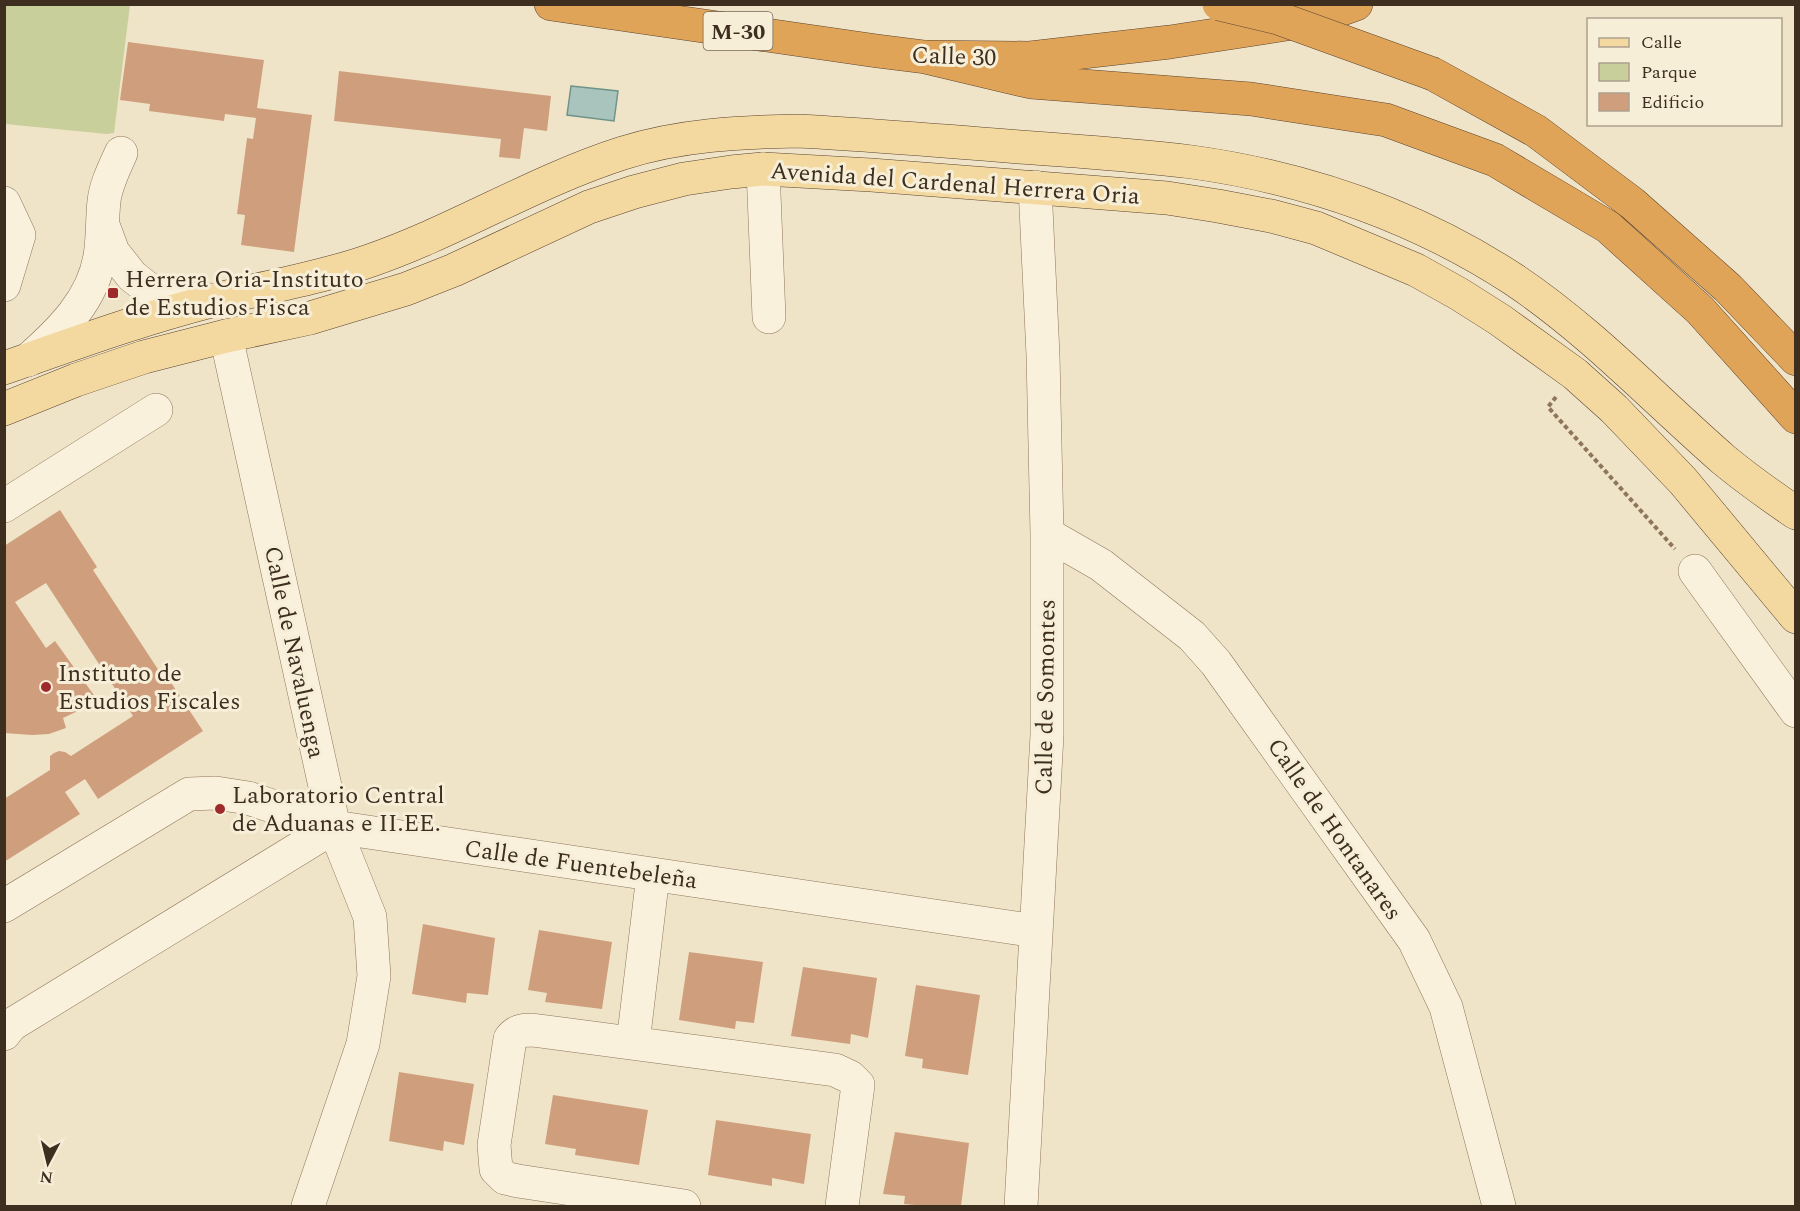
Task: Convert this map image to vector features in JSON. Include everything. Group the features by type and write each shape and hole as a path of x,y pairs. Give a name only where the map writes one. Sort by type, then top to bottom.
{"highway":[{"name":"Calle 30","path":"551,4 925,57 1029,58 1170,42 1312,20 1356,4"},
{"path":"1219,4 1278,18 1433,74 1536,131 1632,203 1728,288 1796,359"},
{"path":"925,57 1031,82 1251,99 1386,120 1495,160 1608,227 1700,309 1796,417"}],"main road":[{"name":"Avenida del Cardenal Herrera Oria","path":"16,364 122,326 213,300 296,282 370,261 588,166 624,152 665,143 754,132 798,131 1128,155 1194,163 1295,184 1385,212 1432,232 1476,256 1557,310 1604,349 1725,460 1762,490 1796,513"},
{"name":"Avenida del Cardenal Herrera Oria","path":"4,409 76,380 144,357 310,318 406,289 454,270 589,207 684,179 763,169 1167,198 1271,216 1316,228 1416,270 1500,320 1575,374 1614,408 1683,481 1796,617"}],"street":[{"path":"16,364 54,337 74,314 90,288 100,258 104,200 109,180 121,153"},
{"path":"763,169 769,317"},
{"name":"Calle de Somontes","path":"1021,1206 1047,735 1047,534 1043,355 1035,187"},
{"path":"4,203 19,235 4,285"},
{"path":"104,225 113,252 132,276 151,291 178,299 213,300"},
{"name":"Calle de Navaluenga","path":"226,336 334,827 370,917 374,976 363,1044 308,1206"},
{"path":"4,506 156,410"},
{"name":"Calle de Hontanares","path":"1047,534 1101,565 1192,636 1216,663 1414,940 1446,1006 1499,1206"},
{"path":"1695,572 1796,711"},
{"name":"Calle de Fuentebeleña","path":"4,906 189,794 216,793 248,798 334,827 1036,931"},
{"path":"4,1034 11,1025 334,827"},
{"path":"633,1043 654,874"},
{"path":"684,1206 518,1181 506,1178 496,1169 494,1145 510,1039 513,1035 519,1031 532,1029 835,1070 850,1077 858,1085 842,1206"}],"path":[{"path":"1575,374 1548,407 1695,572"}],"green space":[{"path":"4,5 130,5 114,133 5,124"}],"water":[{"path":"571,86 618,91 614,121 567,115"}],"building":[{"path":"128,42 264,60 257,108 312,115 294,252 241,245 245,215 237,214 247,138 253,139 256,118 225,114 224,121 149,111 150,104 120,100"},
{"path":"339,71 551,96 547,131 524,128 520,159 499,157 501,139 334,121"},
{"name":"Instituto de Estudios Fiscales","path":"60,510 97,567 93,570 163,677 166,675 203,731 98,799 85,779 65,792 80,814 4,862 4,799 50,770 50,756 54,753 65,752 71,756 133,716 46,583 15,602 46,648 55,641 96,698 80,710 63,718 66,728 49,734 4,733 4,546"},
{"path":"423,924 495,938 488,995 467,993 466,1003 412,994"},
{"path":"539,930 612,942 602,1009 545,1002 547,993 528,990"},
{"path":"689,952 763,962 754,1023 736,1021 735,1029 679,1020"},
{"path":"803,967 877,978 868,1038 851,1034 850,1044 791,1036"},
{"path":"916,985 980,995 968,1075 922,1068 923,1059 905,1056"},
{"path":"399,1072 474,1084 464,1145 444,1141 443,1151 389,1141"},
{"path":"553,1095 648,1110 639,1165 575,1155 576,1149 545,1144"},
{"path":"716,1120 811,1134 804,1184 772,1178 772,1186 708,1175"},
{"path":"895,1132 969,1143 961,1206 904,1204 905,1196 883,1194"}],"place":[{"name":"Herrera Oria-Instituto de Estudios Fisca","path":"113,293"},
{"name":"Instituto de Estudios Fiscales","path":"46,687"},
{"name":"Laboratorio Central de Aduanas e II.EE.","path":"220,809"}]}
